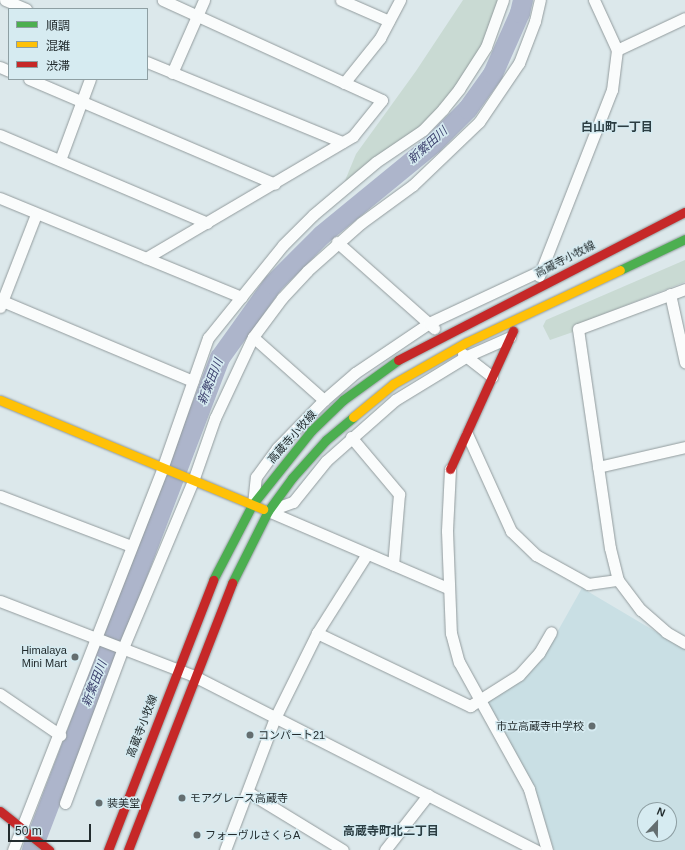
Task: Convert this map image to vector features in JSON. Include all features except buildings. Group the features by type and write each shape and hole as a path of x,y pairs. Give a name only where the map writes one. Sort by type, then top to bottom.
{"main road":[{"name":"高蔵寺小牧線","path":"108,850 177,668 217,570 252,505 311,431 343,400 381,370 458,327 685,212"},
{"path":"128,850 194,676 234,577 268,511 292,478 326,440 393,384 467,342 685,239"},
{"path":"450,469 512,334"},
{"path":"0,400 162,469 268,511"},
{"path":"0,811 48,849"}],"street":[{"path":"5,0 24,8"},
{"path":"146,258 275,184 353,136 382,100 163,0"},
{"path":"172,73 204,0"},
{"path":"341,0 389,21"},
{"path":"344,83 380,38 400,0"},
{"path":"17,843 162,469 208,338 283,245 313,216 376,162 423,130 459,90 486,47 503,0"},
{"path":"66,803 123,648 193,481 215,418 253,337 282,298 337,242 413,184 479,122 518,63 535,21 540,0"},
{"path":"252,505 256,476 277,448 324,400 355,373 432,326 540,274 612,90 617,50 594,0"},
{"path":"617,50 685,18"},
{"path":"148,62 342,142"},
{"path":"31,80 275,184"},
{"path":"60,160 90,80"},
{"path":"0,135 207,223"},
{"path":"0,198 241,297"},
{"path":"36,214 1,303 193,381"},
{"path":"337,242 432,326"},
{"path":"685,289 578,329 610,548 618,580 641,610 666,632 685,643"},
{"path":"670,294 685,362"},
{"path":"268,511 293,502 326,461 351,437 395,400 465,355 512,334"},
{"path":"253,337 324,400"},
{"path":"465,355 492,377"},
{"path":"467,434 511,531 536,555 588,584 618,580"},
{"path":"351,437 399,494 393,564"},
{"path":"598,467 685,447"},
{"path":"450,469 447,531 448,588 451,632 459,662 529,789 547,850"},
{"path":"0,496 131,546"},
{"path":"268,511 448,588"},
{"path":"225,850 275,718 317,633 367,554"},
{"path":"0,601 177,668 536,850"},
{"path":"317,633 470,706 478,698 519,675 539,653 551,632"},
{"path":"0,694 60,735"},
{"path":"248,792 343,850"},
{"path":"391,849 428,795"}],"shaded area":[{"path":"463,0 500,0 483,45 452,93 421,127 344,183 356,154 416,71"},
{"path":"685,260 685,282 573,326 573,332 550,340 543,326 546,320"},
{"name":"市立高蔵寺中学校","path":"582,588 685,649 685,850 554,850 535,790 484,699 546,652"}],"waterway":[{"name":"新繁田川","path":"32,850 220,358 273,284 322,235 433,144 468,109 493,74 520,13 523,0"}],"traffic: fast":[{"path":"620,270 685,239"},
{"path":"213,580 252,505 311,431 343,400 398,360"},
{"path":"232,583 268,511 292,478 326,440 353,417"}],"traffic: slow":[{"path":"353,417 393,384 467,342 620,270"},
{"path":"0,400 263,509"}],"traffic: jam":[{"path":"398,360 685,212"},
{"path":"450,469 513,331"},
{"path":"108,850 213,580"},
{"path":"128,850 232,583"},
{"path":"0,811 49,850"}],"place":[{"name":"Himalaya Mini Mart","path":"75,657"},
{"name":"市立高蔵寺中学校","path":"592,726"},
{"name":"コンパート21","path":"250,735"},
{"name":"モアグレース高蔵寺","path":"182,798"},
{"name":"装美堂","path":"99,803"},
{"name":"フォーヴルさくらA","path":"197,835"}],"district":[{"name":"白山町一丁目","path":"617,128"},
{"name":"高蔵寺町北二丁目","path":"391,832"}]}
